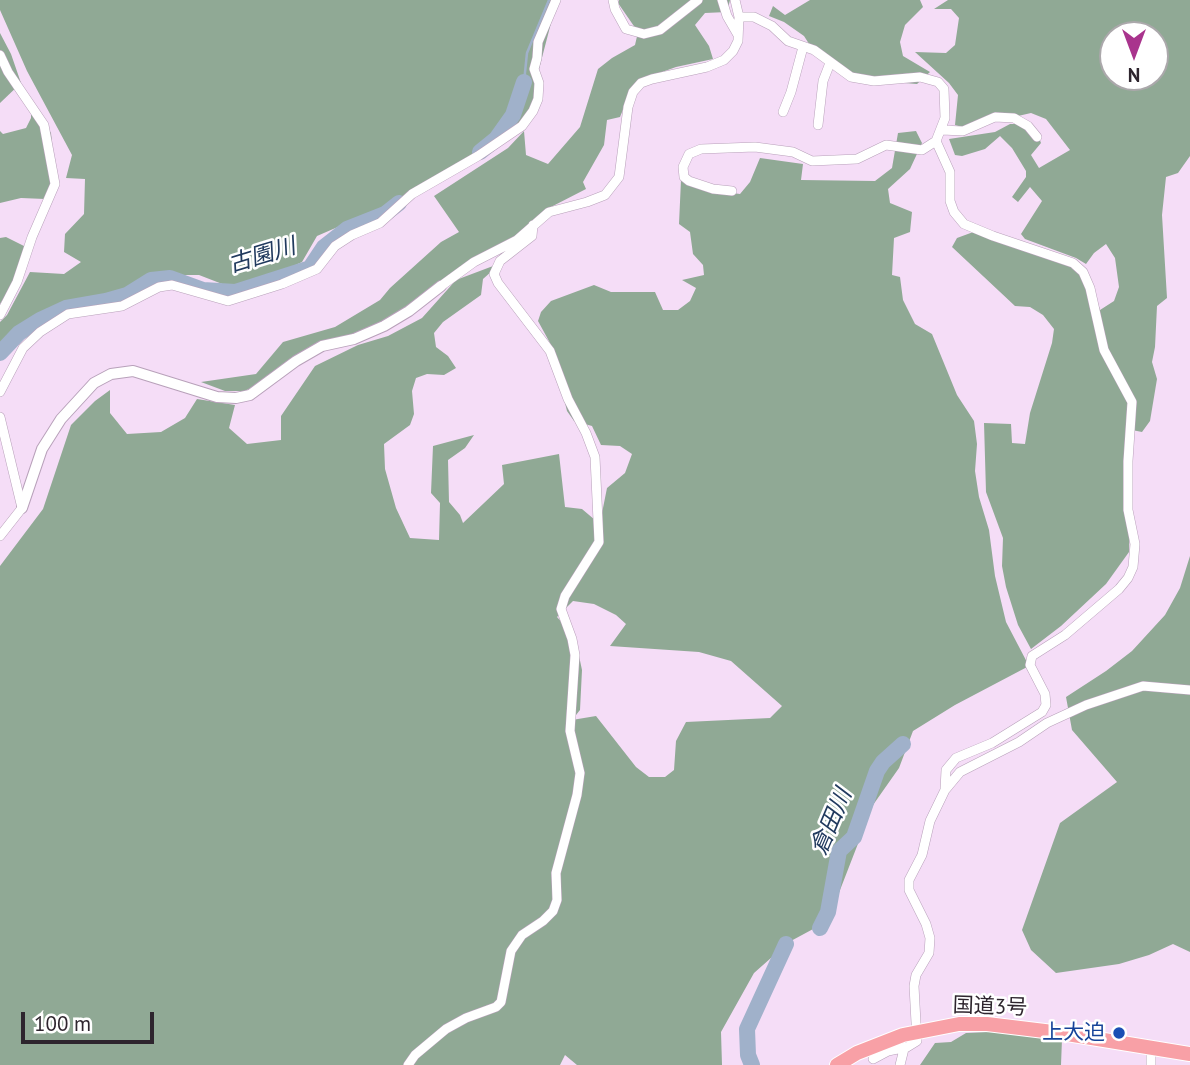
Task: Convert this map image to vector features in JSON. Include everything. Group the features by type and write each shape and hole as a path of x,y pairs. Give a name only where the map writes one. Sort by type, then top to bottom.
{"highway":[{"name":"国道3号","path":"837,1065 878,1044 918,1031 960,1024 987,1024 1061,1033 1190,1054"}],"street":[{"path":"0,393 23,348 40,332 68,314 122,306 159,287 172,285 228,301 317,270 335,246 380,223 412,194 478,156 522,126 538,99 539,83 534,69 538,43 556,0"},
{"path":"613,0 626,29 644,34 660,30 698,0"},
{"path":"722,0 738,35"},
{"path":"0,536 22,508 42,449 61,419 94,383 111,374 133,371 216,397 236,398 250,394 322,346 354,339 410,311 474,262 517,240 549,212 587,202 604,194 619,177 628,107 633,92 641,83 707,67 724,60 733,51 738,35 739,17 735,0"},
{"path":"732,191 713,189 684,177 683,167 689,154 701,149 755,147 793,152 812,161 857,159 886,145 922,150 936,141 942,130 945,101 944,89 938,82 920,77 874,81 851,77 814,50 788,41 772,26 754,17 739,17"},
{"path":"783,112 803,47"},
{"path":"0,55 8,72 44,125 55,184 32,237 18,282 0,315"},
{"path":"818,125 823,81 830,63"},
{"path":"942,130 963,131 995,117 1014,118 1028,126 1037,137"},
{"path":"936,141 950,172 950,201 954,212 964,223 993,236 1073,263 1083,272 1090,288 1104,350 1132,402 1128,510 1135,544 1133,567 1119,589 1065,635 1032,656 1030,665 1045,694 1046,705 1042,712 992,743 957,758 946,770 945,790"},
{"path":"408,1065 415,1055 446,1030 466,1018 496,1007 501,1002 511,951 522,935 553,911 556,900 556,873 577,795 580,772 570,731 575,654 561,610 565,596 599,542 595,457 568,399 550,351 494,274 500,261 532,236 533,225"},
{"path":"0,417 22,508"},
{"path":"873,1059 917,1041 914,986 916,975 929,953 930,938 909,890 909,880 922,855 930,821 945,790 960,772 1020,742 1047,723 1086,705 1143,686 1190,690"},
{"path":"900,1065 901,1056 907,1047"},
{"path":"1151,1048 1151,1065"}],"green space":[{"path":"0,0 557,0 538,73 538,93 531,110 516,126 437,184 317,236 302,262 272,276 230,287 199,275 166,275 117,301 59,312 34,325 0,352 0,322 7,315 30,272 64,274 81,262 64,252 65,234 84,214 85,179 66,178 72,155 27,71 0,10"},
{"path":"619,0 730,0 727,12 705,13 695,25 709,46 713,59 676,67 640,80 630,92 620,117 607,120 604,145 583,182 586,189 549,208 513,238 398,316 321,349 245,391 225,391 201,382 256,374 283,342 335,327 380,300 441,242 459,232 434,196 508,148 524,131 526,155 548,164 580,127 598,69 635,45 638,32 618,3"},
{"path":"810,0 920,0 923,7 905,25 900,42 903,56 930,72 917,84 879,81 850,76 818,58 804,36 784,22 769,16 773,6 785,15"},
{"path":"948,0 1190,0 1190,156 1178,173 1166,177 1162,215 1167,298 1157,306 1152,362 1157,379 1150,421 1142,432 1132,430 1129,552 1106,584 1061,626 1031,649 1018,625 1006,587 1002,566 1003,538 986,492 984,423 1011,424 1012,443 1025,444 1030,413 1054,329 1043,315 1030,307 1015,306 952,247 957,238 976,231 1058,259 1078,270 1092,284 1100,310 1114,301 1119,287 1115,258 1106,244 1094,253 1086,264 1025,239 1021,234 1042,201 1030,187 1018,202 1012,197 1026,177 1026,171 1012,148 1000,136 985,149 962,156 955,155 949,139 995,132 1010,124 1023,124 1037,133 1041,143 1031,155 1039,168 1070,150 1046,119 1031,113 966,128 955,125 958,95 949,83 915,52 946,53 955,45 959,18 951,9 934,9"},
{"path":"0,33 21,83 0,103"},
{"path":"31,103 51,133 55,176 45,199 21,198 0,203 0,131 3,134 26,128 31,118"},
{"path":"916,131 922,143 910,169 888,189 890,203 912,212 910,232 894,238 892,275 900,277 903,300 915,324 932,334 957,395 974,421 977,444 975,471 979,497 989,530 995,576 1006,622 1029,666 955,705 913,731 899,768 873,805 828,921 789,942 754,973 721,1032 722,1065 577,1065 565,1055 560,1065 0,1065 0,566 43,509 71,425 110,390 110,413 127,434 161,432 185,418 197,399 235,405 229,428 247,444 281,440 281,416 315,366 358,345 388,336 422,318 456,280 501,263 483,279 481,295 443,322 434,333 436,347 448,356 456,368 444,375 427,374 416,378 412,391 414,414 410,425 384,444 385,469 396,508 410,538 439,540 440,503 431,493 433,446 474,435 465,448 448,460 449,502 463,523 504,484 502,465 559,454 565,507 582,509 595,520 601,518 607,488 625,473 632,454 620,446 601,445 592,426 574,421 567,411 550,343 538,321 541,312 551,301 594,285 611,292 655,292 663,310 678,310 690,301 696,288 682,280 704,275 703,265 693,254 690,232 679,224 681,180 702,189 740,194 750,182 760,158 803,164 801,180 875,181 892,168 898,133","holes":["573,601 594,604 616,615 626,624 610,646 699,652 731,661 782,706 770,718 686,722 676,741 674,770 665,777 649,777 636,767 596,716 572,720 580,710 582,670 575,637 557,617"]},
{"path":"6,237 26,247 11,288 0,304 0,238"},
{"path":"1190,556 1190,952 1173,944 1119,964 1056,973 1031,950 1022,930 1060,823 1117,782 1072,730 1066,697 1132,651 1165,615 1180,588"},
{"path":"1013,1031 1062,1039 1061,1065 920,1065 935,1043 951,1042 966,1033"}],"waterway":[{"path":"524,82 527,53 549,0"},
{"name":"古園川","path":"480,152 496,139 513,115 524,82"},
{"name":"古園川","path":"0,353 19,333 40,320 66,308 127,295 151,280 170,278 203,290 235,292 310,268 324,247 347,229 385,214 399,203"},
{"name":"倉田川","path":"820,928 828,912 839,851 854,837 877,771 903,744"},
{"name":"倉田川","path":"752,1065 748,1055 747,1029 786,944"}],"place":[{"name":"上大迫","path":"1119,1033"}]}
